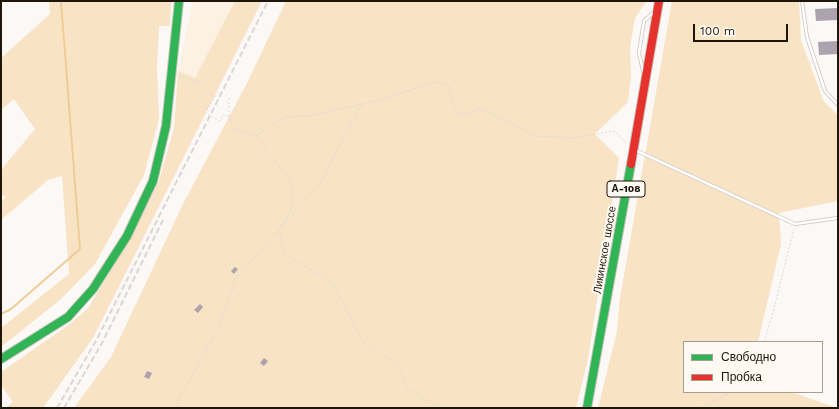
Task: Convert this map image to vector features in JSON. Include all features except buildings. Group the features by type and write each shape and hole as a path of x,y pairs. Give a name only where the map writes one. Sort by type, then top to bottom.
{"main road":[{"path":"1,359 68,317 93,289 128,236 153,181 166,126 179,1"},
{"name":"Ликинское шоссе","path":"587,408 599,351 658,4"}],"lane":[{"path":"802,1 807,37 825,92 838,105"},
{"path":"633,149 795,224 838,218"}],"path":[{"path":"172,74 200,83 214,98"},
{"path":"256,136 284,117 310,116 384,99 436,82 448,85 455,107 460,116 481,109 535,136 574,138 614,131 633,149"},
{"path":"218,92 205,113 220,121 223,115 230,118"},
{"path":"229,98 230,118 236,130 256,136 291,182 294,199 290,213 279,230 284,254 332,282 363,342 393,361 404,378 407,388 438,408"},
{"path":"174,408 218,329 236,279 319,185 362,104"},
{"path":"764,341 795,224"},
{"path":"704,408 704,405 730,393"}],"shaded area":[{"path":"49,1 171,1 170,26 159,26 157,68 159,119 144,175 95,264 60,300 1,347 1,328 69,274 62,176 48,180 1,220 1,202 6,197 1,195 1,170 35,129 14,99 1,110 1,58 50,14"},
{"path":"193,1 235,1 195,78 178,71"},
{"path":"235,1 262,1 93,338 43,408 5,408 13,402 1,385 1,372 70,324 88,308 132,236 159,181 174,128 178,71 195,78"},
{"path":"286,1 647,1 635,18 630,47 631,76 628,102 595,134 619,158 588,359 576,408 74,408 111,357 183,204 247,83"},
{"path":"672,1 799,1 801,40 824,102 838,115 838,201 779,213 781,244 758,341 683,341 683,393 794,393 838,408 598,408 617,331 620,298"}],"waterway":[{"path":"1,314 11,309 80,249 61,1"}],"railway":[{"path":"57,408 97,339 268,1"},
{"path":"64,408 102,343 163,220"}],"traffic: fast":[{"path":"1,359 68,317 93,289 127,236 153,181 166,126 179,1"},
{"path":"587,408 631,164"}],"traffic: jam":[{"path":"631,164 659,1"}]}
